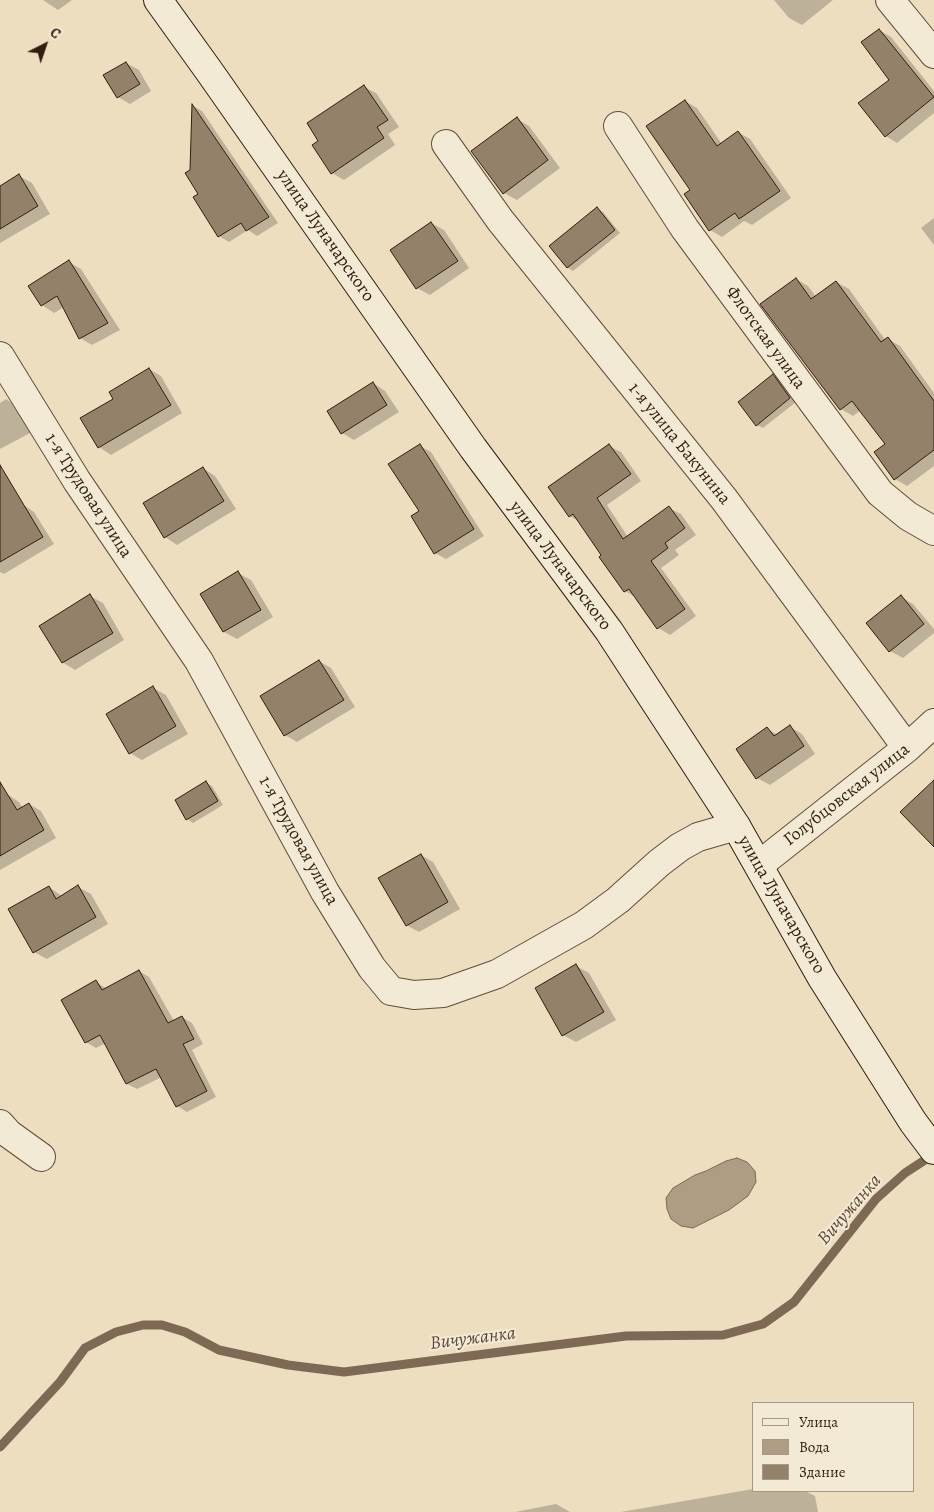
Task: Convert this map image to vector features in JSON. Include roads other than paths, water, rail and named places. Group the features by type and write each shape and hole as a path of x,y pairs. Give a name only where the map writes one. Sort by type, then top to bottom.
{"street":[{"name":"улица Луначарского","path":"158,0 473,448 609,631 736,826 822,978 913,1122 934,1150"},
{"path":"890,0 934,54"},
{"name":"Флотская улица","path":"618,126 685,229 880,493 908,516 934,531"},
{"name":"1-я улица Бакунина","path":"446,144 500,220 724,499 907,748"},
{"name":"1-я Трудовая улица","path":"0,356 77,481 199,661 325,892 372,968 391,991 414,995 443,993 497,974 584,925 618,900 680,847 698,837 736,826"},
{"name":"Голубцовская улица","path":"759,865 907,748 934,723"},
{"path":"0,1124 9,1134 40,1157"}],"water":[{"path":"737,1158 747,1162 755,1171 756,1182 748,1196 729,1210 693,1228 681,1226 671,1219 667,1209 666,1198 673,1188 695,1175"}],"waterway":[{"name":"Вичужанка","path":"0,1447 60,1382 85,1348 116,1332 143,1325 162,1325 185,1332 219,1350 288,1365 344,1372 626,1336 723,1335 763,1324 794,1302 876,1199 905,1173 934,1154"}]}
